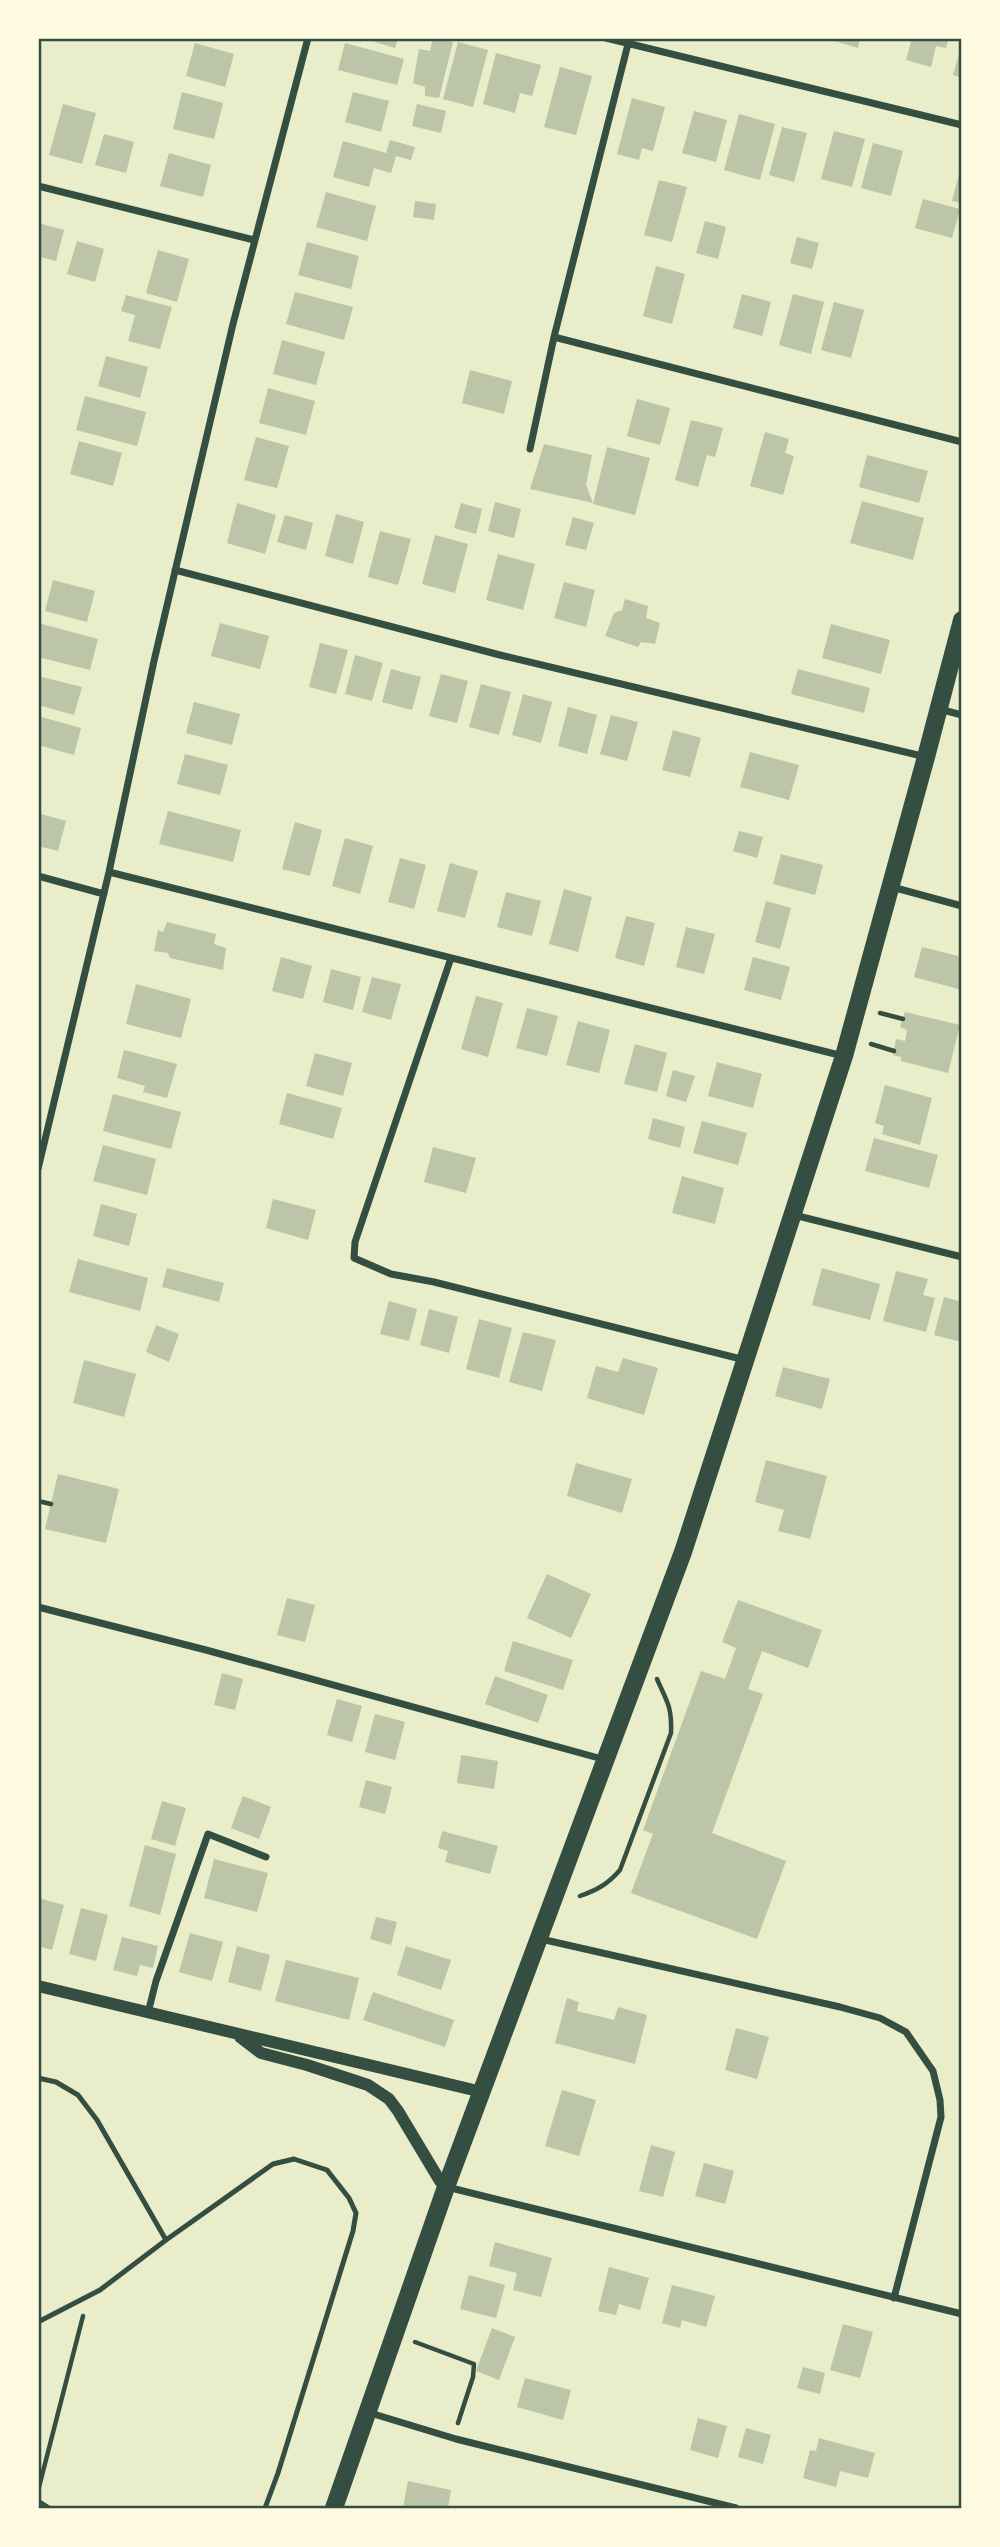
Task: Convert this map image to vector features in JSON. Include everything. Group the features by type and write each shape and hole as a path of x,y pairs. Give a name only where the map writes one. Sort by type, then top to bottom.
{"highway":[{"path":"334,2508 446,2187 676,1571 844,1056 961,620"}],"street":[{"path":"38,1169 104,894 175,570 254,240 308,38"},
{"path":"606,38 961,125"},
{"path":"530,449 554,337 628,44"},
{"path":"38,186 254,240"},
{"path":"554,337 961,442"},
{"path":"175,570 500,655 926,757"},
{"path":"938,709 961,715"},
{"path":"109,872 844,1056"},
{"path":"38,876 104,894"},
{"path":"891,887 961,906"},
{"path":"451,958 355,1242 354,1258 391,1274 434,1282 745,1360"},
{"path":"793,1215 961,1257"},
{"path":"38,1607 206,1650 606,1760"},
{"path":"148,2013 156,1982 208,1834 266,1857"},
{"path":"540,1939 840,2007 880,2018 906,2032 933,2071 941,2117 894,2298"},
{"path":"38,1986 482,2092"},
{"path":"237,2034 261,2053 368,2085 389,2099 446,2187 961,2314"},
{"path":"367,2412 456,2439 736,2508"}],"lane":[{"path":"38,2078 56,2082 78,2095 97,2120 166,2240"},
{"path":"38,2322 100,2290 273,2164 294,2159 327,2170 349,2198 356,2213 348,2250 265,2508"},
{"path":"38,2501 49,2508"}],"path":[{"path":"880,1013 903,1019"},
{"path":"872,1044 894,1051"},
{"path":"38,1501 51,1504"},
{"path":"580,1896 598,1890 610,1882 620,1870 671,1733 667,1696 655,1671"},
{"path":"38,2488 88,2296"},
{"path":"415,2342 474,2364 473,2377 458,2423"}],"building":[{"path":"362,38 398,38 395,48"},
{"path":"433,38 453,42 439,98 425,96 425,87 413,83 419,49 430,51"},
{"path":"825,38 860,38 858,48"},
{"path":"912,38 949,38 946,48 936,46 931,67 906,60"},
{"path":"458,42 488,50 473,107 443,99"},
{"path":"195,43 234,54 225,87 186,76"},
{"path":"345,43 404,59 397,85 338,70"},
{"path":"962,47 962,78 953,75"},
{"path":"496,53 541,65 532,96 520,93 515,113 483,104"},
{"path":"560,67 592,76 576,135 544,127"},
{"path":"182,92 223,103 214,139 173,129"},
{"path":"353,92 389,101 381,132 345,122"},
{"path":"632,98 665,107 653,151 642,148 639,160 617,154"},
{"path":"63,104 96,113 82,164 49,155"},
{"path":"417,104 446,111 441,133 412,126"},
{"path":"694,111 727,120 716,162 682,153"},
{"path":"739,114 775,124 760,180 724,170"},
{"path":"782,127 807,133 794,182 769,175"},
{"path":"834,131 865,139 852,187 821,179"},
{"path":"104,134 134,142 126,173 95,165"},
{"path":"390,140 415,147 411,160 396,156 391,173 374,168 369,187 333,177 343,141 386,153"},
{"path":"873,143 903,151 891,196 861,188"},
{"path":"169,153 211,165 203,197 160,186"},
{"path":"962,168 962,203 952,201"},
{"path":"659,180 687,187 672,242 644,235"},
{"path":"326,192 376,206 367,241 316,227"},
{"path":"923,199 960,209 952,238 915,228"},
{"path":"415,201 436,204 434,220 413,217"},
{"path":"705,221 726,227 718,259 696,253"},
{"path":"38,223 64,230 56,261 41,257 38,262"},
{"path":"797,237 819,243 812,269 790,263"},
{"path":"77,241 104,249 95,282 67,274"},
{"path":"307,242 359,256 351,289 298,275"},
{"path":"158,250 189,259 177,302 146,293"},
{"path":"656,266 685,274 672,324 643,316"},
{"path":"295,292 353,307 344,340 286,324"},
{"path":"742,294 771,302 762,336 733,328"},
{"path":"793,294 824,302 811,354 779,345"},
{"path":"126,295 172,307 160,349 128,341 135,315 121,311"},
{"path":"834,302 864,310 851,358 821,350"},
{"path":"282,340 325,352 316,385 273,374"},
{"path":"106,356 148,367 140,398 98,386"},
{"path":"470,370 512,381 504,414 462,403"},
{"path":"268,388 315,401 306,435 259,423"},
{"path":"85,396 146,412 137,446 76,430"},
{"path":"637,399 670,408 660,445 627,436"},
{"path":"691,420 723,428 715,457 707,455 698,487 675,480"},
{"path":"765,432 789,439 785,453 794,456 783,495 750,486"},
{"path":"256,437 289,446 277,488 244,480"},
{"path":"79,441 122,453 113,486 70,474"},
{"path":"544,444 592,455 586,485 593,503 530,489"},
{"path":"607,447 650,458 635,515 593,504"},
{"path":"867,455 928,471 919,503 859,487"},
{"path":"862,501 924,518 913,560 850,543"},
{"path":"495,502 521,509 514,538 488,531"},
{"path":"237,503 276,515 265,554 227,543"},
{"path":"461,503 482,509 476,534 454,528"},
{"path":"336,514 364,522 353,564 325,556"},
{"path":"285,515 313,523 306,550 277,542"},
{"path":"573,517 594,523 586,550 565,545"},
{"path":"380,531 411,539 398,585 368,577"},
{"path":"435,535 468,544 455,593 422,584"},
{"path":"498,554 535,564 523,610 486,600"},
{"path":"53,580 95,591 87,622 45,611"},
{"path":"564,582 595,590 586,627 554,618"},
{"path":"625,599 648,606 646,618 660,623 655,644 641,642 638,647 605,636 614,613 622,610"},
{"path":"38,623 98,639 90,670 38,657"},
{"path":"220,623 269,636 260,669 211,656"},
{"path":"831,624 890,640 881,674 822,658"},
{"path":"320,643 348,650 336,694 309,687"},
{"path":"355,655 383,663 372,701 345,694"},
{"path":"391,669 421,677 412,710 382,702"},
{"path":"798,669 870,688 864,713 791,694"},
{"path":"441,674 468,681 457,723 429,716"},
{"path":"38,676 82,687 74,715 38,705"},
{"path":"481,684 511,692 499,735 469,727"},
{"path":"523,694 552,702 541,743 512,735"},
{"path":"194,702 240,714 232,745 186,733"},
{"path":"568,707 597,715 587,754 558,746"},
{"path":"611,715 638,722 627,761 600,754"},
{"path":"38,716 81,728 74,755 38,745"},
{"path":"673,730 701,738 690,777 662,770"},
{"path":"750,752 799,765 789,800 740,787"},
{"path":"185,754 228,765 220,795 177,784"},
{"path":"168,811 241,830 233,862 159,844"},
{"path":"38,813 66,821 58,851 38,846"},
{"path":"295,822 322,830 310,876 282,869"},
{"path":"739,831 763,837 757,858 733,851"},
{"path":"345,838 373,846 360,894 332,886"},
{"path":"781,854 823,865 815,895 773,884"},
{"path":"400,858 426,865 414,909 388,902"},
{"path":"450,863 478,871 465,918 437,911"},
{"path":"564,889 592,897 578,952 549,944"},
{"path":"506,892 541,901 532,936 497,927"},
{"path":"766,901 791,908 780,949 755,942"},
{"path":"626,916 655,923 644,966 615,958"},
{"path":"167,922 216,934 214,944 226,948 223,970 170,958 168,953 154,951 158,930 163,932"},
{"path":"686,927 715,934 704,974 676,967"},
{"path":"922,947 962,957 962,990 914,977"},
{"path":"281,957 312,966 303,999 272,991"},
{"path":"753,957 790,967 781,1000 744,990"},
{"path":"331,969 361,977 353,1010 323,1002"},
{"path":"372,977 401,984 391,1020 362,1012"},
{"path":"136,984 191,999 181,1038 126,1024"},
{"path":"476,996 503,1003 488,1057 461,1049"},
{"path":"527,1008 558,1016 547,1056 516,1048"},
{"path":"905,1012 960,1025 948,1073 901,1061 901,1057 893,1055 896,1039 905,1041 907,1030 900,1027"},
{"path":"578,1021 610,1030 599,1073 566,1065"},
{"path":"635,1044 667,1053 657,1092 624,1084"},
{"path":"124,1050 177,1064 167,1098 143,1092 145,1086 117,1078"},
{"path":"315,1053 352,1063 343,1096 306,1086"},
{"path":"717,1062 762,1074 753,1108 708,1096"},
{"path":"673,1070 695,1076 686,1102 666,1096"},
{"path":"885,1085 932,1098 920,1145 882,1134 884,1126 875,1123"},
{"path":"287,1093 342,1108 333,1139 279,1124"},
{"path":"113,1094 181,1112 171,1149 103,1131"},
{"path":"653,1118 685,1127 680,1148 648,1139"},
{"path":"702,1121 747,1133 738,1165 693,1153"},
{"path":"874,1138 938,1155 929,1188 865,1171"},
{"path":"103,1145 156,1159 147,1195 93,1181"},
{"path":"433,1147 476,1158 466,1193 424,1182"},
{"path":"682,1176 724,1188 715,1224 672,1213"},
{"path":"273,1199 316,1210 308,1240 266,1228"},
{"path":"101,1204 137,1214 129,1246 93,1236"},
{"path":"78,1259 148,1278 140,1311 69,1292"},
{"path":"167,1268 224,1283 219,1302 162,1287"},
{"path":"822,1268 880,1284 870,1320 812,1305"},
{"path":"896,1271 928,1279 923,1295 935,1298 926,1332 883,1321"},
{"path":"944,1297 962,1302 962,1342 934,1335"},
{"path":"389,1301 417,1309 409,1341 380,1334"},
{"path":"429,1309 458,1317 449,1353 420,1345"},
{"path":"479,1319 512,1328 499,1378 466,1369"},
{"path":"156,1325 179,1334 169,1362 146,1352"},
{"path":"523,1332 556,1340 542,1391 509,1382"},
{"path":"623,1358 658,1368 644,1415 587,1398 596,1366 618,1372"},
{"path":"84,1360 136,1374 124,1417 73,1403"},
{"path":"783,1367 830,1379 822,1409 775,1396"},
{"path":"766,1460 827,1476 810,1539 778,1531 784,1510 755,1502"},
{"path":"576,1463 632,1479 622,1513 567,1496"},
{"path":"58,1474 119,1489 106,1543 45,1529"},
{"path":"547,1574 591,1594 571,1638 527,1618"},
{"path":"287,1598 315,1605 305,1642 277,1635"},
{"path":"738,1600 822,1630 808,1668 762,1651 748,1689 763,1694 712,1833 786,1861 757,1939 631,1893 653,1834 643,1830 701,1671 725,1679 736,1648 722,1642"},
{"path":"513,1641 573,1660 563,1690 504,1671"},
{"path":"222,1673 243,1679 235,1710 214,1705"},
{"path":"495,1676 548,1695 538,1723 485,1704"},
{"path":"337,1699 362,1706 352,1742 327,1735"},
{"path":"375,1714 405,1722 395,1760 365,1752"},
{"path":"461,1755 498,1761 494,1789 457,1783"},
{"path":"366,1780 392,1787 385,1814 359,1807"},
{"path":"243,1796 271,1807 259,1839 231,1828"},
{"path":"162,1801 186,1808 175,1846 151,1839"},
{"path":"442,1831 498,1846 490,1874 445,1862 448,1851 438,1848"},
{"path":"145,1845 176,1854 160,1915 129,1906"},
{"path":"214,1859 268,1873 257,1912 204,1898"},
{"path":"38,1898 64,1905 52,1950 38,1946"},
{"path":"81,1908 108,1915 96,1961 69,1954"},
{"path":"376,1917 397,1922 391,1945 370,1939"},
{"path":"190,1933 223,1942 212,1981 179,1972"},
{"path":"122,1937 158,1946 153,1968 140,1965 137,1976 113,1970"},
{"path":"237,1946 270,1955 261,1991 228,1982"},
{"path":"406,1946 451,1960 441,1990 397,1975"},
{"path":"286,1960 359,1978 349,2020 275,2001"},
{"path":"373,1992 454,2020 445,2047 363,2020"},
{"path":"567,1998 579,2002 577,2011 614,2020 618,2007 647,2015 635,2064 555,2043"},
{"path":"736,2028 769,2037 757,2079 725,2070"},
{"path":"562,2090 596,2100 579,2156 545,2146"},
{"path":"651,2145 675,2152 663,2197 639,2191"},
{"path":"704,2163 734,2171 725,2204 695,2196"},
{"path":"495,2242 552,2258 541,2297 513,2290 517,2273 489,2266"},
{"path":"609,2267 649,2278 640,2310 619,2304 616,2315 598,2311"},
{"path":"469,2275 505,2285 496,2318 460,2309"},
{"path":"672,2285 715,2296 706,2327 682,2320 680,2328 662,2323"},
{"path":"843,2324 873,2332 860,2378 830,2370"},
{"path":"492,2328 515,2337 499,2380 476,2371"},
{"path":"803,2367 825,2373 820,2394 797,2388"},
{"path":"525,2378 571,2390 563,2420 517,2407"},
{"path":"698,2418 727,2426 718,2458 690,2450"},
{"path":"746,2428 771,2435 763,2464 738,2457"},
{"path":"819,2438 875,2453 868,2478 840,2471 836,2487 803,2478 810,2450 816,2451"},
{"path":"408,2481 451,2490 448,2508 403,2508"}]}
